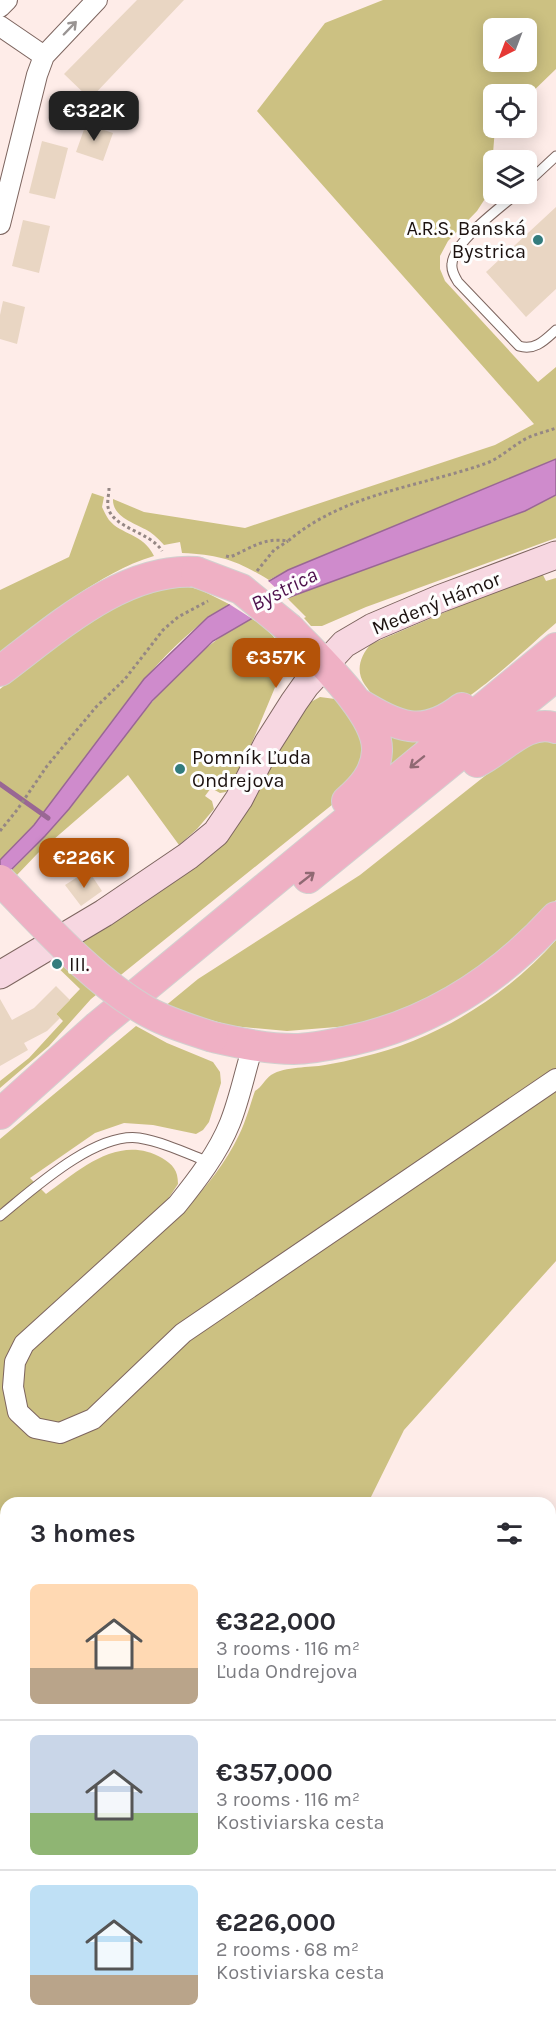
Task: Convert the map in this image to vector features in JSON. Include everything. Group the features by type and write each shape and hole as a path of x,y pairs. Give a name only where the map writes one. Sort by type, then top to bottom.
{"main road":[{"path":"0,671 98,601 138,580 166,573 196,572 241,589 290,629 324,664 358,703 374,733 377,750 373,772 360,790 336,810 307,853"},
{"path":"1,1113 98,1026 556,648"},
{"path":"1,1113 123,1026 402,803 556,676"},
{"path":"358,703 386,720 420,728 448,719 474,699 511,685"},
{"path":"402,803 444,789 477,762 511,725 535,709 556,701"},
{"path":"477,762 494,754 518,735 533,727 556,728"},
{"path":"0,879 57,937 124,996 148,1012 213,1037 253,1046 296,1049 332,1045 372,1036 414,1021 457,1001 489,980 524,951 556,917"}],"street":[{"path":"0,8 7,0"},
{"path":"0,224 37,75 44,56 97,0"},
{"path":"0,26 44,56"},
{"name":"Medený Hámor","path":"0,975 104,913 188,856 216,833 239,799 268,743 289,710 324,664 344,644 373,627 439,599 556,555"},
{"path":"253,1046 231,1120 209,1162 177,1205 24,1344 15,1362 13,1387 18,1412 35,1428 60,1433 93,1419 183,1333 556,1079"}],"lane":[{"path":"537,174 556,156"},
{"path":"505,204 462,243 454,257 453,274 519,346 525,348 535,346 556,330"},
{"path":"0,1216 92,1149 114,1141 136,1138 168,1145 209,1162"}],"path":[{"path":"222,555 230,557 273,538 288,540 319,518 377,493 488,462 506,454 523,440 556,428"},
{"path":"109,488 108,509 114,518 147,536 161,548 166,573"},
{"path":"0,831 96,708 125,679 163,630 178,617 204,604"}],"shaded area":[{"path":"383,0 556,0 556,69 537,87 537,84 483,84 483,138 494,138 493,150 483,150 483,202 448,241 440,256 440,269 445,281 538,382 556,367 556,459 288,570 269,580 228,560 182,553 180,542 164,545 150,532 121,516 114,506 113,499 144,512 245,528 495,445 534,424 257,111 325,23"},
{"path":"92,493 104,497 102,507 109,520 120,529 138,538 154,556 113,573 93,585 0,652 0,590 69,557"},
{"path":"556,495 556,538 366,607 322,626 311,626 304,618 306,617 287,598 525,511"},
{"path":"541,571 546,581 556,578 556,623 482,686 451,708 436,715 396,711 378,701 365,685 360,674 360,664 371,644"},
{"path":"182,585 201,590 229,604 199,625 147,677 35,824 0,860 0,689 97,613 137,592"},
{"path":"251,618 271,634 280,647 281,673 248,752 226,792 220,793 211,788 205,796 212,801 214,809 197,829 179,845 128,775 38,853 16,876 11,871 63,816 151,703 197,656 223,635"},
{"path":"320,697 335,699 363,725 366,761 338,800 91,999 49,1046 0,1088 0,1081 29,1058 63,1021 56,1014 80,989 48,958 191,868 307,704"},
{"path":"387,730 426,737 387,770"},
{"path":"539,737 556,741 556,900 519,942 416,1008 349,1026 287,1031 232,1026 164,1007 198,979 360,875 524,745"},
{"path":"556,940 556,1261 404,1430 371,1497 0,1497 0,1139 136,1026 167,1043 213,1062 220,1072 221,1083 209,1122 203,1130 196,1134 153,1125 124,1123 95,1133 30,1178 46,1194 86,1165 115,1152 130,1150 146,1151 162,1158 172,1166 176,1171 178,1184 123,1267 188,1206 216,1173 239,1135 255,1091 271,1075 284,1070 319,1066 362,1057 416,1040 468,1014 515,980"}],"water":[{"name":"Bystrica","path":"556,459 556,495 525,511 287,598 213,641 152,701 69,809 0,881 0,860 34,825 144,679 208,617 288,570"}],"pier":[{"path":"266,579 289,600 254,620 226,602"}],"building":[{"path":"137,0 184,0 90,99 64,74"},
{"path":"86,124 113,133 103,161 76,152"},
{"path":"42,141 68,148 55,199 29,193"},
{"name":"A.R.S. Banská Bystrica","path":"556,207 556,289 526,317 486,272"},
{"path":"23,220 50,226 39,273 12,266"},
{"path":"3,301 25,307 17,344 0,339 0,315"},
{"path":"82,874 86,880 92,876 102,891 81,906 65,885"},
{"path":"56,986 70,1000 56,1014 60,1018 47,1031 24,1043 28,1050 0,1066 0,999 12,1020 34,1008"}],"waterway":[{"path":"0,784 48,818"}],"place":[{"name":"A.R.S. Banská Bystrica","path":"538,240"},
{"name":"Pomník Ľuda Ondrejova","path":"180,769"},
{"name":"III.","path":"57,964"}]}
